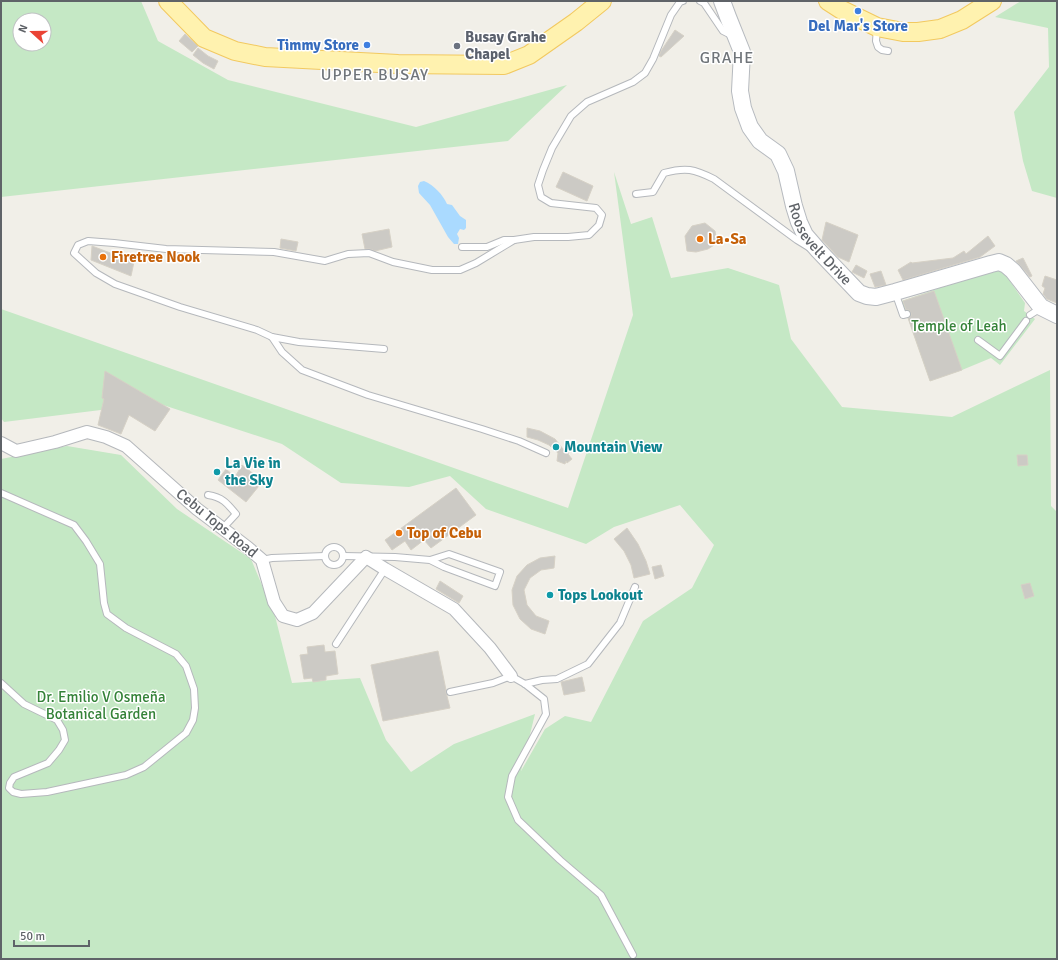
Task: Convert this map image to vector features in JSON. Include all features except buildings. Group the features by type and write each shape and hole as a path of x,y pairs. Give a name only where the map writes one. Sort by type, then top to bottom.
{"main road":[{"path":"168,1 204,38 235,51 250,54 266,57 398,64 504,65 529,55 576,22 602,1"},
{"path":"828,1 842,10 877,27 903,32 918,32 940,29 962,20 992,1"}],"street":[{"name":"Roosevelt Drive","path":"722,1 742,52 740,91 743,108 750,127 760,140 778,154 786,171 794,206 805,235 859,294 876,297 999,262 1006,265 1013,271 1036,311 1057,315"},
{"name":"Cebu Tops Road","path":"1,443 16,451 55,442 87,432 106,437 126,446 197,509 262,560 274,602 283,616 297,620 314,613 366,557"},
{"path":"366,557 454,609 490,648 511,676"}],"lane":[{"path":"462,247 487,247 504,240 534,237 568,237 589,235 599,225 602,215 596,208 551,203 541,197 538,185 542,170 552,148 571,116 588,102 633,82 645,73 653,59 671,15 680,2 683,1"},
{"path":"700,1 704,3 723,32 736,38"},
{"path":"877,27 876,41 878,47 882,50 888,51"},
{"path":"636,194 652,192 664,173 677,169 689,169 701,172 714,179 808,248 818,250"},
{"path":"530,185 538,185"},
{"path":"384,349 299,342 272,337 257,330 180,307 115,284 96,273 74,253 78,245 88,241 166,249 274,252 325,261 348,254 369,253 394,262 432,270 460,270 476,263 514,240"},
{"path":"895,292 903,315 907,314"},
{"path":"978,340 1000,356 1026,321"},
{"path":"272,337 282,352 302,370 368,396 512,438 546,453"},
{"path":"1,493 74,526 86,541 100,564 104,603 107,614 126,628 176,654 186,666 194,689 195,708 192,720 186,733 144,767 126,775 76,786 47,792 20,794 13,792 9,788 14,777 48,763 65,740 63,730 57,720 24,704 1,682"},
{"path":"208,495 215,496 226,502 236,514 223,528"},
{"path":"336,548 342,552 343,556 339,564 334,565 327,561 325,556 328,549 336,548"},
{"path":"343,556 395,557 430,560 444,567 495,586 500,572 449,554 430,560"},
{"path":"262,560 272,558 325,556"},
{"path":"336,644 385,569"},
{"path":"525,684 557,678 588,664 620,623 635,587"},
{"path":"450,692 493,683 511,676 525,684 544,699 546,714 512,776 508,797 518,820 560,860 601,895 634,955"}],"green space":[{"path":"1,1 141,1 158,41 228,80 416,127 567,85 508,141 1,197"},
{"path":"1021,1 1057,1 1057,198 1032,191 1023,161 1014,112 1049,67 1048,28 995,17"},
{"name":"Dr. Emilio V Osmeña Botanical Garden","path":"614,172 631,224 652,217 671,278 728,268 779,285 791,339 842,407 952,417 1050,370 1051,506 1057,512 1057,959 1,959 1,459 67,446 121,455 177,509 251,559 275,616 292,683 360,678 386,740 411,772 454,744 535,714 521,771 545,729 565,716 591,722 643,621 692,588 714,545 680,505 614,527 586,544 486,509 450,476 409,487 341,483 282,444 157,403 4,422 1,418 1,309 568,508 633,315"},
{"name":"Temple of Leah","path":"993,267 1003,271 1025,303 1024,311 1035,319 1000,365 991,358 930,381 902,301"}],"water":[{"path":"424,181 435,188 447,204 452,205 460,216 466,220 466,228 464,230 460,229 457,234 459,238 458,244 454,244 448,237 430,205 419,193 418,186 420,182"}],"place":[{"name":"Del Mar's Store","path":"858,11"},
{"name":"Timmy Store","path":"367,45"},
{"name":"Busay Grahe Chapel","path":"457,46"},
{"name":"La•Sa","path":"700,239"},
{"name":"Firetree Nook","path":"103,257"},
{"name":"Mountain View","path":"556,447"},
{"name":"La Vie in the Sky","path":"217,472"},
{"name":"Top of Cebu","path":"399,533"},
{"name":"Tops Lookout","path":"550,595"}],"district":[{"name":"GRAHE","path":"727,58"},
{"name":"UPPER BUSAY","path":"375,75"}]}
